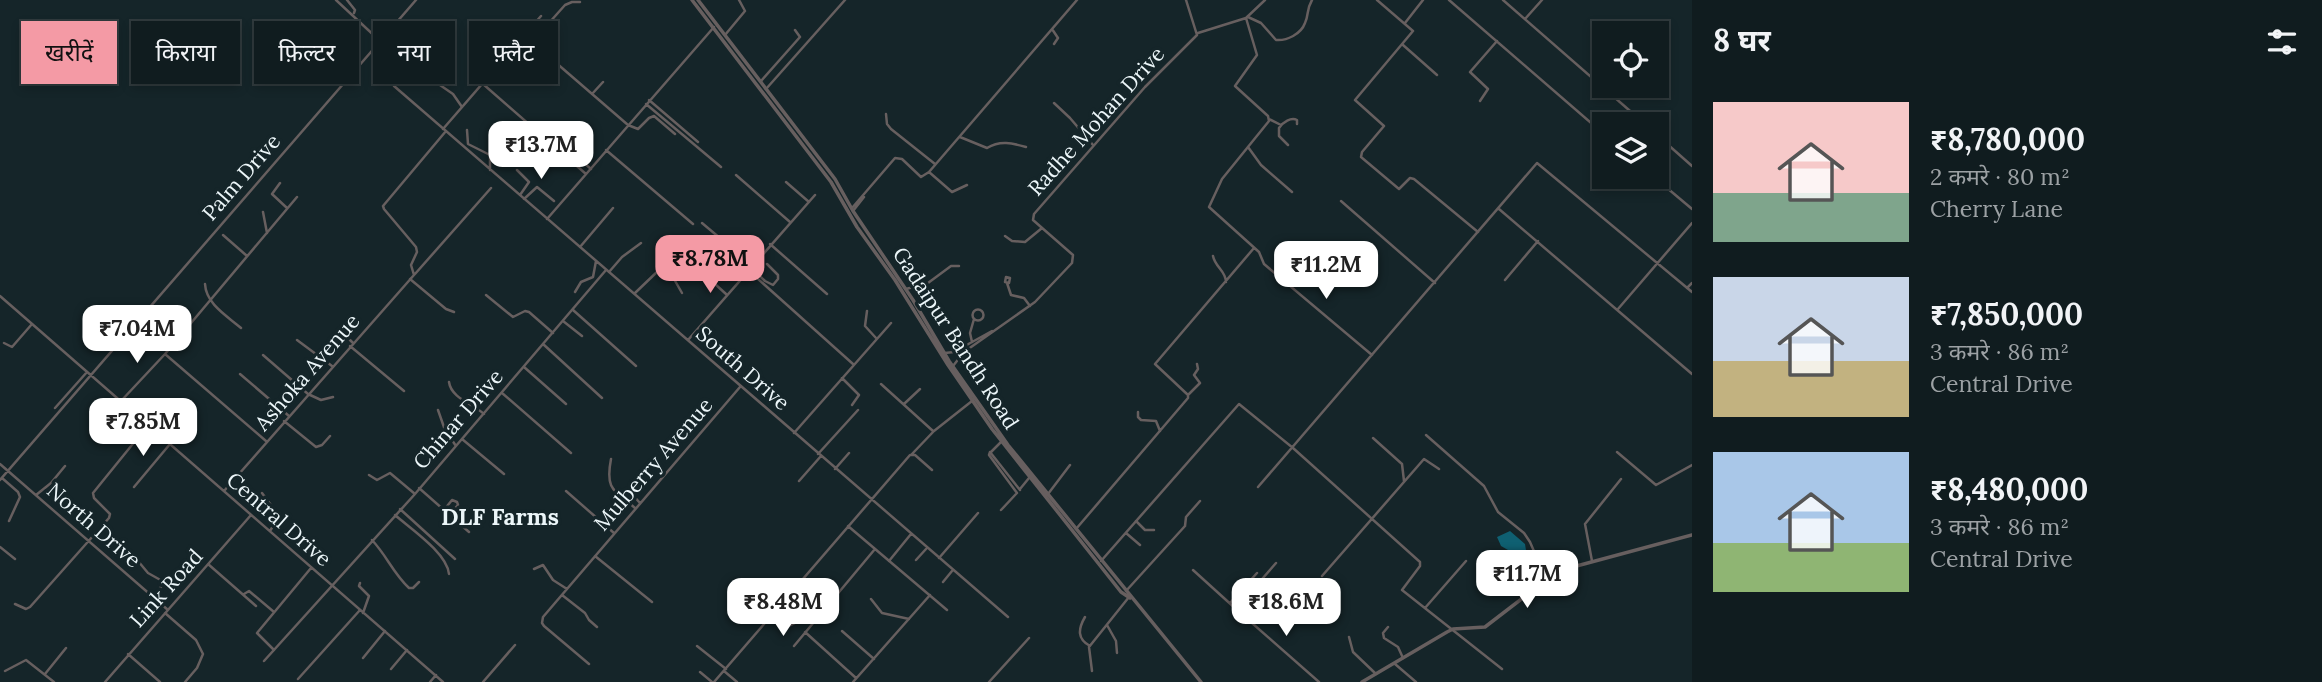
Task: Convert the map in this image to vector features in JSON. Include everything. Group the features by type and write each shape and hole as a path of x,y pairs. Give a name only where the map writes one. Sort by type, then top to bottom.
{"street":[{"path":"336,0 373,34"},
{"path":"348,0 355,10 354,13"},
{"name":"Palm Drive","path":"398,21 416,0"},
{"path":"692,0 831,182 1001,442 1121,592 1130,598 1090,646 1092,671"},
{"path":"725,35 745,10 739,0"},
{"path":"766,89 845,0"},
{"path":"852,210 895,158 902,159 921,177 929,172 1077,0"},
{"path":"1186,0 1198,33 1247,18 1265,0"},
{"path":"1247,18 1260,22 1276,40 1282,40 1297,33 1304,26 1306,9 1311,0"},
{"path":"1377,0 1413,31 1355,100 1384,126 1362,152 1361,157 1399,189 1414,178 1478,232"},
{"path":"1405,23 1423,0"},
{"path":"1449,0 1592,124"},
{"path":"1503,0 1630,112"},
{"path":"1525,19 1542,0"},
{"name":"Gadaipur Bandh Road","path":"700,1 835,179 852,210 906,289 953,366 1008,445 1201,682"},
{"path":"551,21 565,5 580,2"},
{"path":"537,21 541,16"},
{"path":"1247,18 1257,55 1235,86 1269,118 1281,125"},
{"path":"547,219 714,27"},
{"path":"1052,29 1058,38 1054,44"},
{"path":"761,81 800,37 795,30"},
{"name":"Radhe Mohan Drive","path":"953,366 964,352 1030,306 1074,259 1069,251 1034,220 1034,214 1093,145 1198,33"},
{"path":"1480,100 1488,89 1470,72 1497,41"},
{"path":"1402,44 1437,75"},
{"name":"Palm Drive","path":"1,479 373,49"},
{"path":"558,65 628,125 638,129 654,116 676,134"},
{"path":"592,94 603,82"},
{"path":"439,84 450,90 463,107"},
{"path":"414,274 411,265 417,252 416,247 383,206 483,84 586,174"},
{"name":"South Drive","path":"394,86 1008,617"},
{"path":"649,100 698,142"},
{"path":"1054,103 1093,145"},
{"path":"646,104 721,167"},
{"path":"886,114 887,124 891,129 935,164"},
{"path":"1269,118 1222,179 1221,186 1209,206 1260,253 1264,264 1373,356"},
{"path":"1288,145 1279,136 1281,125 1292,120"},
{"path":"467,130 468,144 489,155 490,170"},
{"path":"960,136 987,148 1004,142 1026,147"},
{"path":"1669,146 1692,166"},
{"path":"1248,148 1261,165 1292,192"},
{"path":"569,150 591,169"},
{"path":"606,150 693,224"},
{"path":"1258,487 1499,209 1517,184 1538,163 1692,292"},
{"path":"517,170 530,182 520,195"},
{"path":"929,172 952,192 967,185"},
{"path":"736,175 790,222"},
{"path":"786,182 808,202"},
{"path":"280,183 272,194 288,208"},
{"path":"524,199 537,187 554,201"},
{"name":"Ashoka Avenue","path":"224,491 491,188"},
{"path":"1668,189 1692,209"},
{"path":"687,341 815,195"},
{"path":"121,402 166,354 297,197"},
{"path":"1341,201 1435,283"},
{"path":"580,247 613,208"},
{"path":"1499,209 1692,374"},
{"path":"263,212 267,233"},
{"path":"702,223 765,281 773,285 778,275 767,264"},
{"path":"1618,309 1692,223"},
{"path":"1005,236 1012,241 1027,242 1042,228"},
{"path":"222,234 247,256"},
{"path":"668,241 726,295"},
{"path":"1505,280 1538,241"},
{"name":"Chinar Drive","path":"264,661 415,494 607,271 641,243"},
{"path":"770,244 827,294"},
{"path":"1188,395 1155,364 1254,248"},
{"path":"1213,256 1214,262 1226,277 1226,282"},
{"path":"575,292 580,282 593,277 596,261"},
{"path":"906,289 928,283 951,266 959,266"},
{"path":"750,267 853,364"},
{"path":"708,278 711,268"},
{"path":"634,294 659,270 670,272 682,293"},
{"path":"411,279 446,309 454,312"},
{"path":"1007,283 1011,295 1024,298 1030,306"},
{"path":"1687,288 1692,283"},
{"path":"205,284 210,301 241,328"},
{"name":"Central Drive","path":"0,296 443,682"},
{"path":"486,296 513,317 528,312 553,332"},
{"path":"572,310 636,366"},
{"path":"867,311 865,326 876,338"},
{"path":"972,342 970,333 974,319"},
{"path":"563,321 582,336"},
{"path":"794,433 891,323"},
{"path":"4,343 12,347 32,324"},
{"path":"344,324 342,332 351,344 404,391"},
{"path":"945,353 954,352 995,330"},
{"path":"297,340 332,366"},
{"path":"544,344 602,398"},
{"path":"166,354 266,442"},
{"path":"263,355 308,394 321,400 333,397"},
{"path":"1076,529 1200,383 1194,375 1198,369 1197,364"},
{"path":"524,367 566,404"},
{"path":"55,408 87,372"},
{"path":"240,374 289,416"},
{"path":"842,378 859,395 852,405"},
{"path":"449,382 456,395 484,414"},
{"path":"881,384 934,432"},
{"name":"Mulberry Avenue","path":"589,664 542,623 543,617 740,387"},
{"path":"904,404 920,389"},
{"path":"502,393 571,453"},
{"path":"700,671 713,682 912,454 972,401"},
{"path":"1101,561 1238,404 1293,447 1420,562 1402,589 1502,669"},
{"path":"438,410 445,430 456,446"},
{"path":"799,481 858,410"},
{"path":"1138,412 1141,420 1156,421 1160,431"},
{"path":"15,604 26,609 30,607 110,515 94,498 93,493 153,419 157,419 174,436 190,421"},
{"path":"284,421 316,447 322,445 330,436"},
{"path":"1426,435 1484,486 1498,512 1528,538 1546,579"},
{"path":"1373,438 1402,464 1404,481"},
{"path":"462,439 504,474"},
{"path":"1001,442 989,455 1018,491"},
{"path":"134,486 170,444"},
{"path":"1617,452 1656,485 1692,465"},
{"path":"835,469 849,453"},
{"path":"912,454 932,470"},
{"path":"1322,576 1425,458 1439,469"},
{"path":"611,460 608,477 611,486 635,508"},
{"name":"North Drive","path":"0,464 154,598 196,640 203,653 197,668 185,682"},
{"path":"1048,494 1070,465"},
{"path":"36,495 51,483 65,466"},
{"path":"369,475 377,480 389,473 415,494"},
{"path":"1001,510 1029,478"},
{"path":"1,479 20,497 9,521"},
{"path":"1592,561 1585,524 1621,479"},
{"path":"635,483 630,492 640,503"},
{"path":"419,488 469,532"},
{"path":"566,491 614,533"},
{"path":"262,494 279,516 270,531"},
{"path":"444,510 452,500 457,502 458,505 449,515"},
{"path":"1126,591 1185,526 1186,517 1200,501"},
{"path":"400,509 455,559"},
{"path":"939,558 978,513"},
{"name":"Link Road","path":"104,682 251,515"},
{"path":"395,515 441,556 448,566 449,574"},
{"path":"1136,521 1145,530 1154,530"},
{"path":"848,526 947,610"},
{"path":"1126,533 1140,545"},
{"path":"889,561 911,534"},
{"path":"1362,682 1453,629 1485,626 1558,571 1692,535"},
{"path":"372,540 382,550 395,575 410,589 419,582"},
{"path":"0,547 15,559"},
{"path":"916,560 926,548"},
{"path":"794,646 875,549"},
{"path":"595,556 652,603"},
{"path":"138,561 148,573 164,582 154,598"},
{"path":"1425,608 1466,561"},
{"path":"1236,609 1276,563"},
{"path":"208,564 256,606"},
{"path":"534,569 543,565 553,580 567,589"},
{"path":"274,650 257,635 311,568"},
{"path":"943,582 953,570"},
{"path":"1193,570 1319,682"},
{"path":"1230,603 1257,573"},
{"path":"298,679 361,611 369,598 359,586 360,583"},
{"path":"243,595 248,591 274,612"},
{"path":"562,594 597,627"},
{"path":"805,632 855,680 930,595"},
{"path":"871,599 882,613 909,619"},
{"path":"775,611 788,627 795,623"},
{"path":"1084,617 1080,633 1083,642 1090,646"},
{"path":"1107,625 1117,644 1117,653"},
{"path":"1388,627 1383,633 1384,638 1398,647 1403,658"},
{"path":"363,658 385,631"},
{"path":"842,631 874,659"},
{"path":"1349,637 1353,652 1376,674"},
{"path":"989,682 1029,638"},
{"path":"483,682 515,645"},
{"path":"697,646 737,682"},
{"path":"44,674 66,648"},
{"path":"391,669 407,650"},
{"path":"128,654 160,682"},
{"path":"5,671 26,660 54,682"},
{"path":"1395,664 1416,682"},
{"path":"430,682 436,675"}],"water":[{"path":"1510,531 1525,544 1528,563 1521,567 1514,564 1515,554 1501,546 1497,537"}],"district":[{"name":"DLF Farms","path":"500,516"}]}
